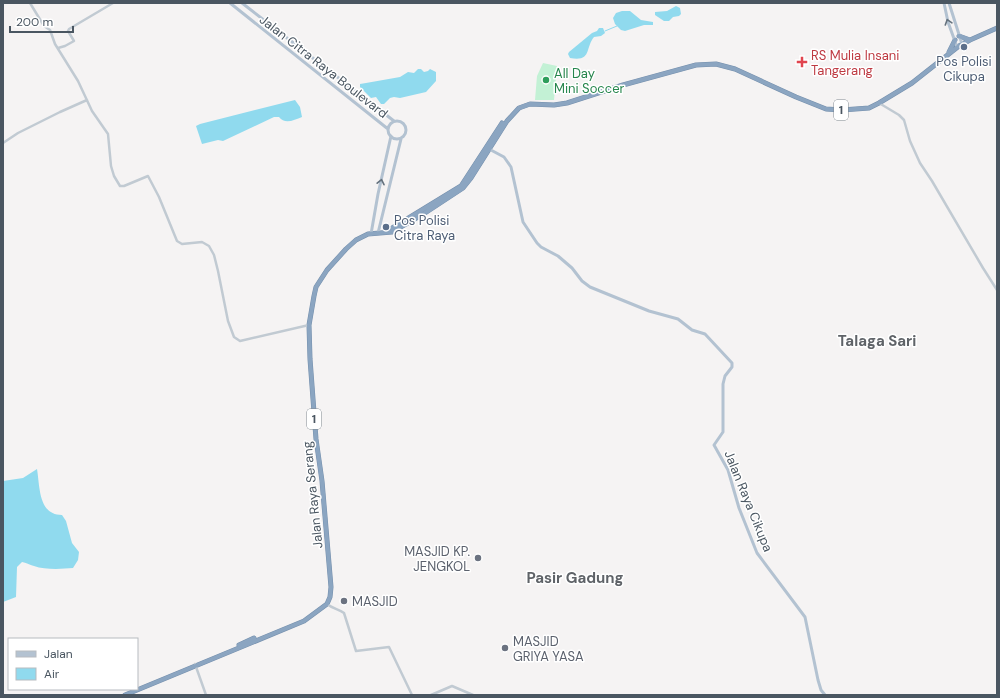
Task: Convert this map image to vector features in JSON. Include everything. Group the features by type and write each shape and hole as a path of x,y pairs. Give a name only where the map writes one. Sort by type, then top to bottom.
{"highway":[{"name":"1","path":"879,103 912,83 946,57 949,52 970,40 997,28"},
{"path":"959,36 970,40"},
{"path":"949,52 954,40"},
{"name":"Jalan Raya Serang","path":"327,604 330,597 330,577 322,481 313,404 309,325 314,293 323,276 350,244 361,236 392,232 460,191 471,178 511,115 523,106 530,104 554,105 567,103 684,68 724,65 826,109 869,108 879,103"},
{"name":"Jalan Raya Serang","path":"388,232 461,186 507,116 520,104 531,102 564,102 614,88"},
{"path":"138,689 260,636 307,618 327,604"},
{"path":"125,695 136,690"}],"main road":[{"name":"Jalan Citra Raya Boulevard","path":"230,3 388,129"},
{"name":"Jalan Citra Raya Boulevard","path":"242,3 394,121"},
{"path":"944,3 957,47"},
{"path":"950,3 962,44"},
{"path":"310,67 314,60"},
{"path":"313,70 318,63"},
{"path":"378,233 399,145 401,138 406,132 406,126 402,122 394,121 388,129 391,136 396,139 401,138"},
{"name":"Jalan Citra Raya Boulevard","path":"371,234 391,136"},
{"path":"389,144 396,141 399,145"},
{"name":"Jalan Raya Cikupa","path":"489,149 504,157 512,167 513,181 523,222 538,245 558,256 572,268 582,281 590,287 649,312 678,319 692,330 705,334 732,363 732,367 725,376 723,384 723,430 722,434 714,445 728,470 739,508 757,553 805,617 818,683 825,695"},
{"path":"378,194 387,196"}],"street":[{"path":"30,3 44,26 50,30 58,48 78,81 92,111 108,134 111,166 117,183 120,186 124,186 148,176 159,197 176,241 182,244 202,242 211,249 218,271 231,332 235,339 243,340 309,325"},
{"path":"58,48 74,41 68,30 113,3"},
{"path":"3,143 20,132 87,100"},
{"path":"879,103 899,115 904,120 910,141 920,163 932,180 982,268 997,290"},
{"path":"327,604 344,613 356,651 389,647 412,695"},
{"path":"195,665 206,695"},
{"path":"431,695 452,686 473,695"}],"green space":[{"name":"All Day Mini Soccer","path":"543,63 557,66 554,100 535,100 537,76"}],"water":[{"path":"676,6 680,8 681,14 673,17 669,21 664,21 655,15 655,12 667,11"},
{"path":"630,11 641,20 653,22 653,25 644,25 625,31 621,30 615,24 613,18 616,13"},
{"path":"599,28 603,28 605,33 601,36 594,37 585,56 577,59 570,58 568,54 569,52"},
{"path":"418,69 421,69 424,72 430,69 436,72 436,81 426,92 400,98 390,98 384,104 381,104 376,97 371,98 360,87 360,84 400,77 408,72 414,73"},
{"path":"295,100 300,107 302,117 284,121 279,117 274,117 223,141 218,140 202,144 196,126 200,124"},
{"path":"37,469 40,491 44,505 54,514 62,515 66,521 72,543 79,552 78,560 73,568 59,569 48,569 22,562 17,567 16,597 3,602 3,481 23,478"}],"waterway":[{"path":"605,31 617,26"}],"place":[{"name":"Pos Polisi Cikupa","path":"964,47"},
{"name":"RS Mulia Insani Tangerang","path":"802,62"},
{"name":"All Day Mini Soccer","path":"546,80"},
{"name":"Pos Polisi Citra Raya","path":"386,227"},
{"name":"MASJID KP. JENGKOL","path":"478,558"},
{"name":"MASJID","path":"344,601"},
{"name":"MASJID GRIYA YASA","path":"505,648"}],"district":[{"name":"Talaga Sari","path":"877,341"},
{"name":"Pasir Gadung","path":"575,578"}]}
